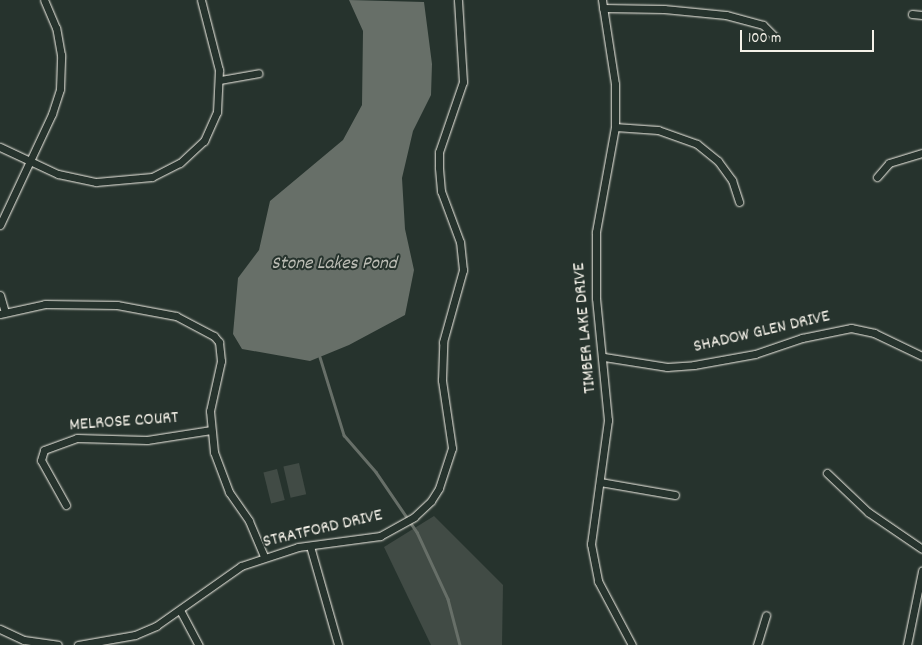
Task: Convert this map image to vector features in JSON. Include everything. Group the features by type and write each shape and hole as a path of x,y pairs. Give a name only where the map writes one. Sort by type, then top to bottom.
{"street":[{"path":"0,225 52,114 61,81 56,28 44,0"},
{"path":"0,147 58,174 96,182 152,177 165,172 194,151 210,133 217,112 220,80 201,0"},
{"name":"STRATFORD DRIVE","path":"78,645 135,634 180,610 221,578 264,557 310,546 380,536 414,517 431,501 439,488 452,448 441,362 445,333 461,288 464,270 460,242 441,190 439,152 463,82 458,0"},
{"path":"603,4 726,15 762,25 775,37"},
{"name":"TIMBER LAKE DRIVE","path":"603,4 615,84 615,127 596,232 596,298 604,356 608,420 600,482 594,508 593,561 606,601 632,645"},
{"path":"912,14 922,15"},
{"path":"220,80 258,74"},
{"path":"615,127 658,130 698,144 718,161 732,180 739,202"},
{"path":"877,177 889,163 922,153"},
{"path":"0,295 2,313 45,304 117,306 160,311 191,322 214,336 221,349 210,411 211,430 220,472 249,521 264,557"},
{"name":"SHADOW GLEN DRIVE","path":"604,356 667,367 694,365 755,354 802,338 851,328 874,333 922,356"},
{"name":"MELROSE COURT","path":"66,506 41,460 44,450 77,438 147,440 211,430"},
{"path":"827,473 868,512 922,548"},
{"path":"600,482 675,495"},
{"path":"310,546 338,644"},
{"path":"907,645 922,572"},
{"path":"180,610 199,645"},
{"path":"757,645 766,615"},
{"path":"0,629 24,640 58,645"}],"shaded area":[{"path":"299,463 306,494 291,498 283,467"},
{"path":"277,469 285,500 271,503 263,472"},
{"path":"434,516 503,585 502,645 431,645 384,547"}],"water":[{"name":"Stone Lakes Pond","path":"349,0 424,2 432,64 431,95 413,131 402,178 405,229 414,270 405,315 349,345 310,361 242,349 233,334 238,278 259,250 270,201 343,140 362,105 363,31"}],"waterway":[{"path":"320,357 344,435 376,472 417,532 448,599 460,645"}]}
